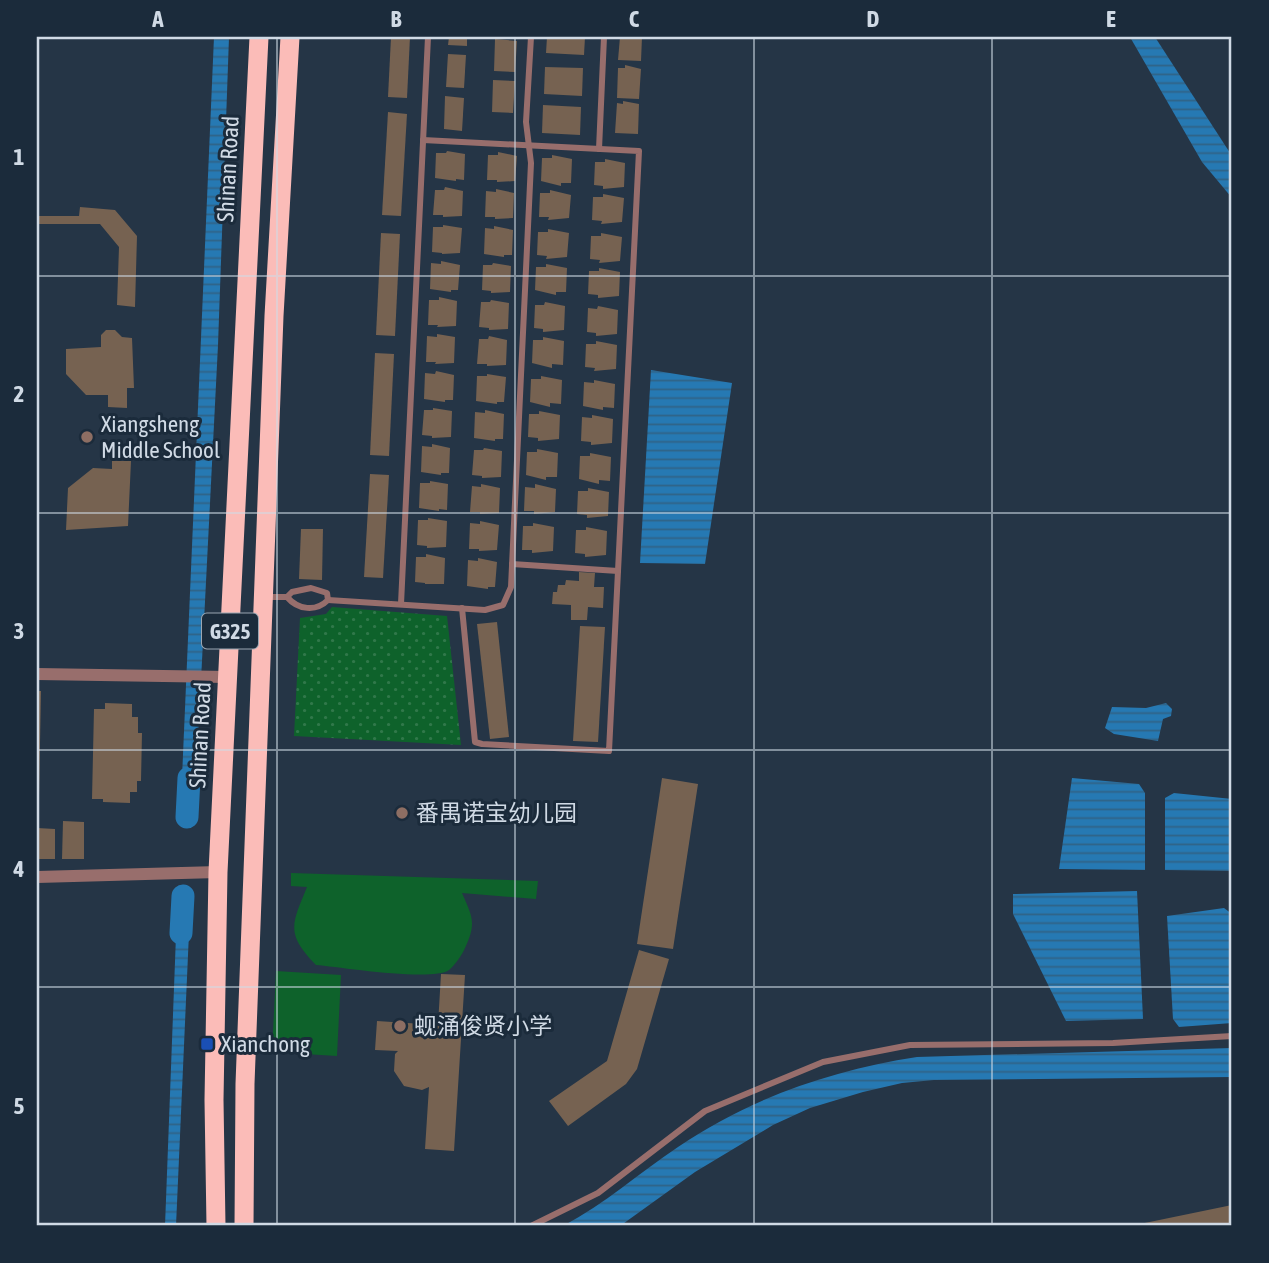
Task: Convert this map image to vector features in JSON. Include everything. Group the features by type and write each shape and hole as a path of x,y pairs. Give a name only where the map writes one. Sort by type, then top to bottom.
{"highway":[{"name":"Shinan Road","path":"216,1226 214,1100 218,677 260,37"},
{"name":"G325","path":"244,1226 245,1084 263,596 274,316 290,37"}],"street":[{"path":"37,674 218,677"},
{"path":"37,877 218,872"}],"lane":[{"path":"401,604 428,37"},
{"path":"263,596 287,597 302,608 318,607 328,600 485,610 503,605 511,587 531,163 526,122 531,37"},
{"path":"599,149 604,37"},
{"path":"423,140 639,151 609,751 475,742 462,608"},
{"path":"512,564 618,571"},
{"path":"287,597 292,592 310,588 327,593 328,600"},
{"path":"531,1226 598,1193 705,1111 822,1062 910,1045 1113,1043 1232,1036"}],"green space":[{"path":"332,607 447,616 461,745 294,736 300,618 326,614"},
{"path":"291,873 538,881 536,899 462,893 471,914 472,926 464,951 449,970 424,975 316,965 299,945 294,928 307,887 291,886"},
{"path":"276,971 341,975 337,1056 272,1052"}],"water":[{"path":"214,37 229,37 218,345 195,799 187,810 181,801"},
{"path":"1130,37 1155,37 1232,156 1232,198 1202,162"},
{"path":"651,370 732,383 705,564 640,563"},
{"path":"1166,703 1172,709 1171,716 1163,719 1158,741 1114,734 1105,728 1112,707 1146,708"},
{"path":"1072,778 1139,784 1145,793 1145,870 1059,869"},
{"path":"1174,793 1232,799 1232,871 1165,870 1165,798"},
{"path":"1137,891 1143,1019 1066,1021 1013,914 1013,894"},
{"path":"183,903 190,910 176,1226 165,1226 177,909"},
{"path":"1224,908 1232,914 1232,1023 1179,1027 1173,1019 1167,916"},
{"path":"1232,1048 1232,1077 934,1080 902,1083 863,1092 810,1108 773,1125 695,1172 620,1226 563,1226 705,1130 763,1100 823,1078 917,1057"}],"building":[{"path":"391,37 410,37 407,98 388,97"},
{"path":"449,37 467,37 467,46 448,45"},
{"path":"547,37 585,37 584,55 546,53"},
{"path":"620,37 642,37 641,61 618,60"},
{"path":"495,39 517,41 515,72 494,71"},
{"path":"448,54 466,55 464,88 446,87"},
{"path":"625,65 641,69 639,99 617,98 618,68 625,68"},
{"path":"545,67 583,68 582,96 544,94"},
{"path":"493,80 515,81 513,113 492,112"},
{"path":"445,96 464,98 462,131 444,129"},
{"path":"623,101 639,104 638,134 615,133 617,103 623,104"},
{"path":"543,105 581,107 580,135 542,133"},
{"path":"388,112 407,114 401,216 382,215"},
{"path":"447,151 465,154 464,180 435,178 436,153"},
{"path":"498,152 517,156 515,181 487,180 488,155 498,155"},
{"path":"552,155 572,159 571,183 561,183 561,186 541,181 542,158 552,158"},
{"path":"605,159 625,163 624,187 603,189 603,186 594,185 595,162 605,162"},
{"path":"445,187 463,191 462,216 433,215 435,190 444,190"},
{"path":"496,189 514,193 513,218 485,217 486,191 496,192"},
{"path":"550,190 571,195 569,218 548,220 549,217 539,217 540,193 550,193"},
{"path":"603,194 624,198 622,222 601,224 602,221 592,220 593,197 603,197"},
{"path":"80,207 115,210 137,236 135,307 117,305 119,247 100,224 37,224 37,216 79,216"},
{"path":"443,225 462,228 460,253 432,252 433,227"},
{"path":"494,226 513,230 512,255 504,257 484,254 485,228 494,229"},
{"path":"548,229 569,233 567,257 546,259 547,256 537,255 538,232 548,232"},
{"path":"381,233 400,234 395,336 376,335"},
{"path":"601,233 622,237 620,261 599,263 600,260 590,259 591,236 601,236"},
{"path":"441,261 460,265 458,290 451,292 430,289 431,263 441,264"},
{"path":"493,263 511,266 510,292 491,293 482,290 483,265"},
{"path":"546,264 567,268 566,292 556,292 556,295 535,290 536,267 546,267"},
{"path":"599,268 620,272 619,296 598,298 598,295 588,294 589,271 599,271"},
{"path":"439,297 457,301 456,326 428,325 429,300 439,300"},
{"path":"491,300 509,303 508,329 489,330 479,327 481,302"},
{"path":"545,302 565,306 564,330 543,332 543,329 534,328 535,305 544,305"},
{"path":"598,306 618,310 617,334 596,336 596,333 587,332 588,308 597,309"},
{"path":"106,330 115,330 122,337 132,338 134,388 127,388 127,408 108,407 108,395 86,395 66,374 66,349 101,347 101,335"},
{"path":"437,334 455,337 454,363 426,362 427,336 437,337"},
{"path":"489,336 507,340 506,365 477,364 479,339 488,339"},
{"path":"543,337 564,341 563,365 552,364 552,368 532,363 533,340 543,340"},
{"path":"596,341 617,345 616,369 594,371 595,368 585,367 586,344 596,344"},
{"path":"375,353 394,354 389,456 370,455"},
{"path":"436,371 454,375 453,400 445,402 424,399 425,373 435,374"},
{"path":"487,374 506,377 504,402 497,404 476,401 477,376"},
{"path":"541,376 562,380 561,404 550,403 550,407 530,402 531,379 541,379"},
{"path":"594,380 615,384 614,408 603,407 603,410 583,406 584,382 594,383"},
{"path":"433,408 452,411 451,437 432,438 422,435 424,410"},
{"path":"485,410 504,414 503,439 495,441 474,438 475,412 485,413"},
{"path":"539,411 560,415 559,439 538,441 538,438 528,437 529,414 539,414"},
{"path":"592,415 613,419 612,443 591,445 591,442 581,441 582,417 592,418"},
{"path":"432,444 450,448 449,473 441,475 421,472 422,446 432,447"},
{"path":"484,448 502,451 501,477 482,478 472,475 474,450"},
{"path":"537,449 558,453 557,477 546,477 546,480 526,475 527,452 537,452"},
{"path":"590,453 611,457 610,481 599,480 599,484 579,479 580,456 590,456"},
{"path":"112,461 131,461 128,526 66,530 68,488 93,468 112,469"},
{"path":"370,474 389,475 383,578 364,577"},
{"path":"430,481 448,484 447,510 419,508 420,483"},
{"path":"481,484 500,488 499,513 470,512 472,486 481,487"},
{"path":"535,484 556,489 555,512 534,514 534,511 524,511 525,487 535,488"},
{"path":"588,488 609,492 608,516 587,518 587,515 577,514 578,491 588,491"},
{"path":"428,518 447,521 446,547 427,548 417,545 418,520"},
{"path":"480,521 499,525 497,550 469,549 470,523 480,524"},
{"path":"533,523 554,527 553,551 532,553 532,550 522,550 523,526 533,526"},
{"path":"586,527 607,531 606,555 585,557 585,554 575,553 576,530 586,530"},
{"path":"301,529 323,529 322,580 299,579"},
{"path":"426,554 445,558 444,584 415,582 416,557 426,557"},
{"path":"478,558 497,562 495,587 488,589 467,586 468,560 478,561"},
{"path":"579,572 595,573 594,587 604,587 603,608 588,607 587,620 571,620 571,605 552,604 553,592 557,592 558,585 565,585 566,580 579,581"},
{"path":"497,622 509,737 490,739 477,624"},
{"path":"580,626 605,627 598,742 573,741"},
{"path":"37,691 41,691 39,797 37,797"},
{"path":"105,703 132,704 132,717 138,717 138,733 142,733 141,781 137,781 137,792 130,792 130,803 92,799 94,709 105,709"},
{"path":"662,778 698,784 673,949 637,944"},
{"path":"63,821 84,822 84,859 62,859"},
{"path":"37,828 55,829 55,859 37,859"},
{"path":"639,950 669,959 637,1069 626,1084 568,1126 549,1101 607,1061"},
{"path":"441,974 465,975 454,1151 425,1149 429,1087 422,1090 404,1086 394,1071 395,1054 398,1051 375,1050 377,1021 438,1025"},
{"path":"1232,1205 1232,1226 1135,1226 1135,1225"}],"waterway":[{"path":"187,817 189,778"},
{"path":"181,933 183,896"}],"place":[{"name":"Xiangsheng Middle School","path":"87,437"},
{"name":"番禺诺宝幼儿园","path":"402,813"},
{"name":"蚬涌俊贤小学","path":"400,1026"},
{"name":"Xianchong","path":"207,1044"}]}
